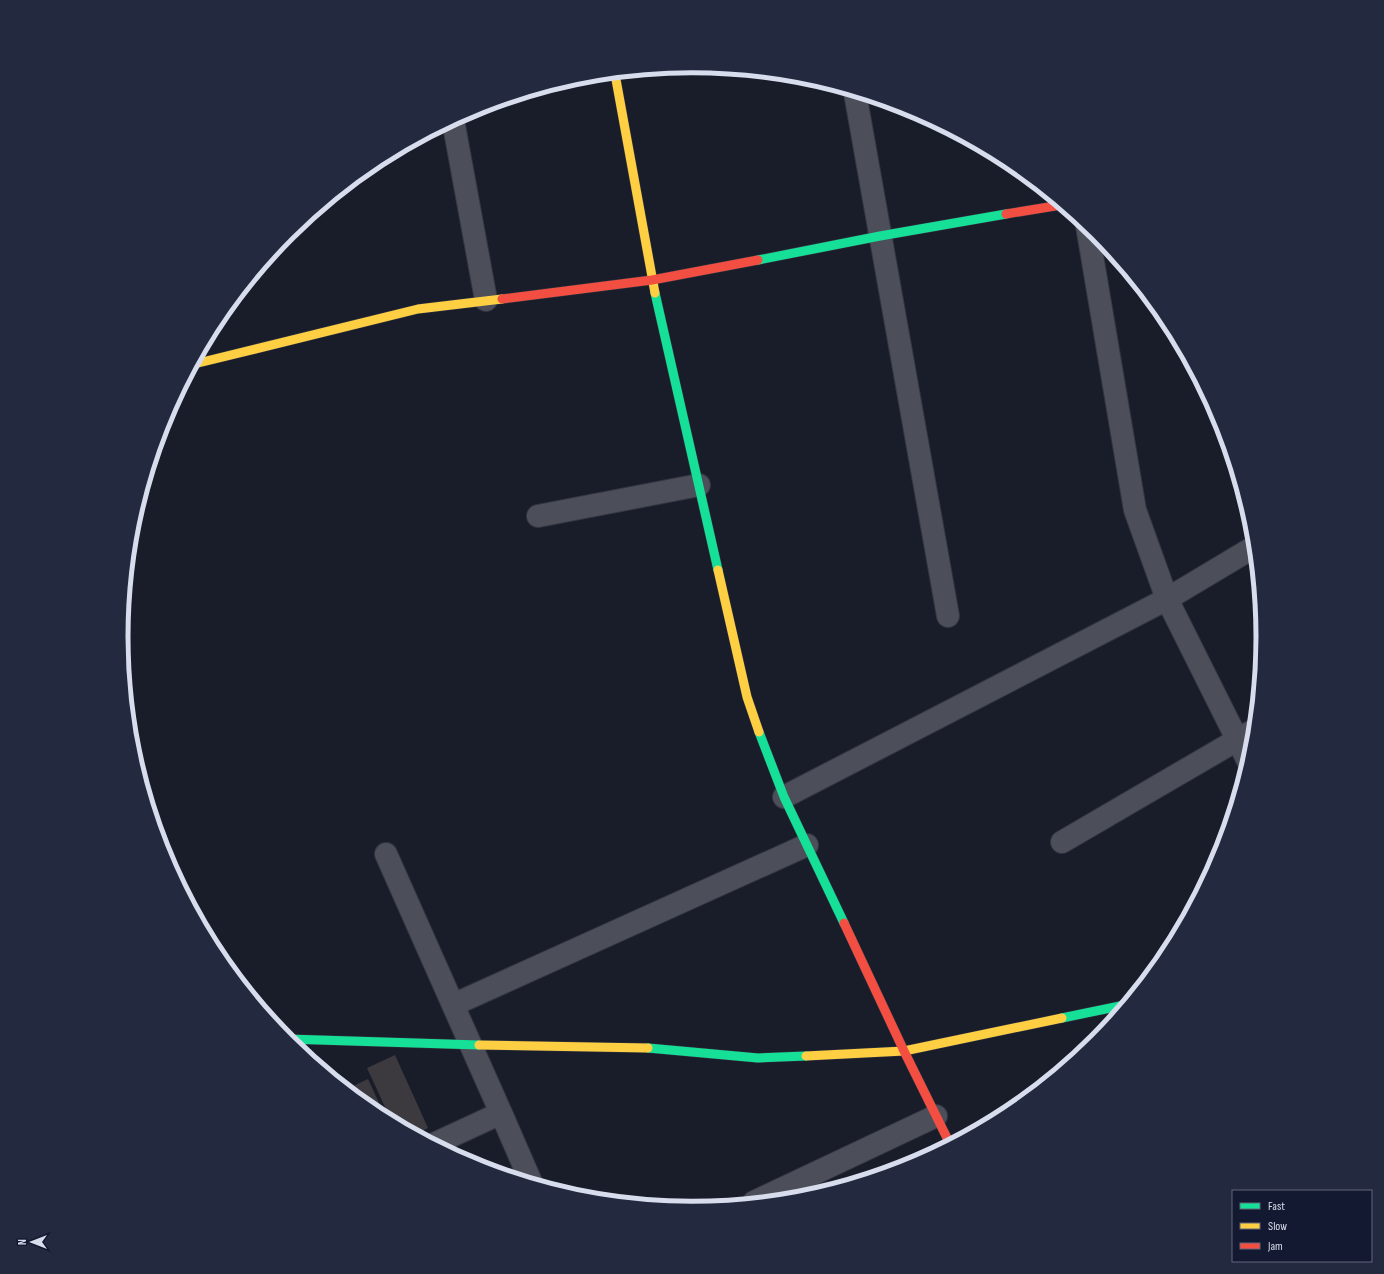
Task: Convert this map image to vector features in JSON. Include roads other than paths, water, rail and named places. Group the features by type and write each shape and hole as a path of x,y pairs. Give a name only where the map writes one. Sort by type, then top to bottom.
{"street":[{"path":"616,78 652,280 747,697 764,747 784,797 904,1051 948,1139"},
{"path":"856,98 948,616"},
{"path":"454,126 486,300"},
{"path":"200,363 418,310 486,300 652,280 880,236 1055,206"},
{"path":"1062,842 1246,735 1167,599 1135,510 1089,236"},
{"path":"538,516 699,485"},
{"path":"784,797 1167,599 1249,550"},
{"path":"453,1005 807,846"},
{"path":"386,854 529,1177"},
{"path":"297,1039 470,1045 651,1048 758,1058 904,1051 1118,1006"},
{"path":"440,1141 501,1113"},
{"path":"767,1196 936,1116"}]}
